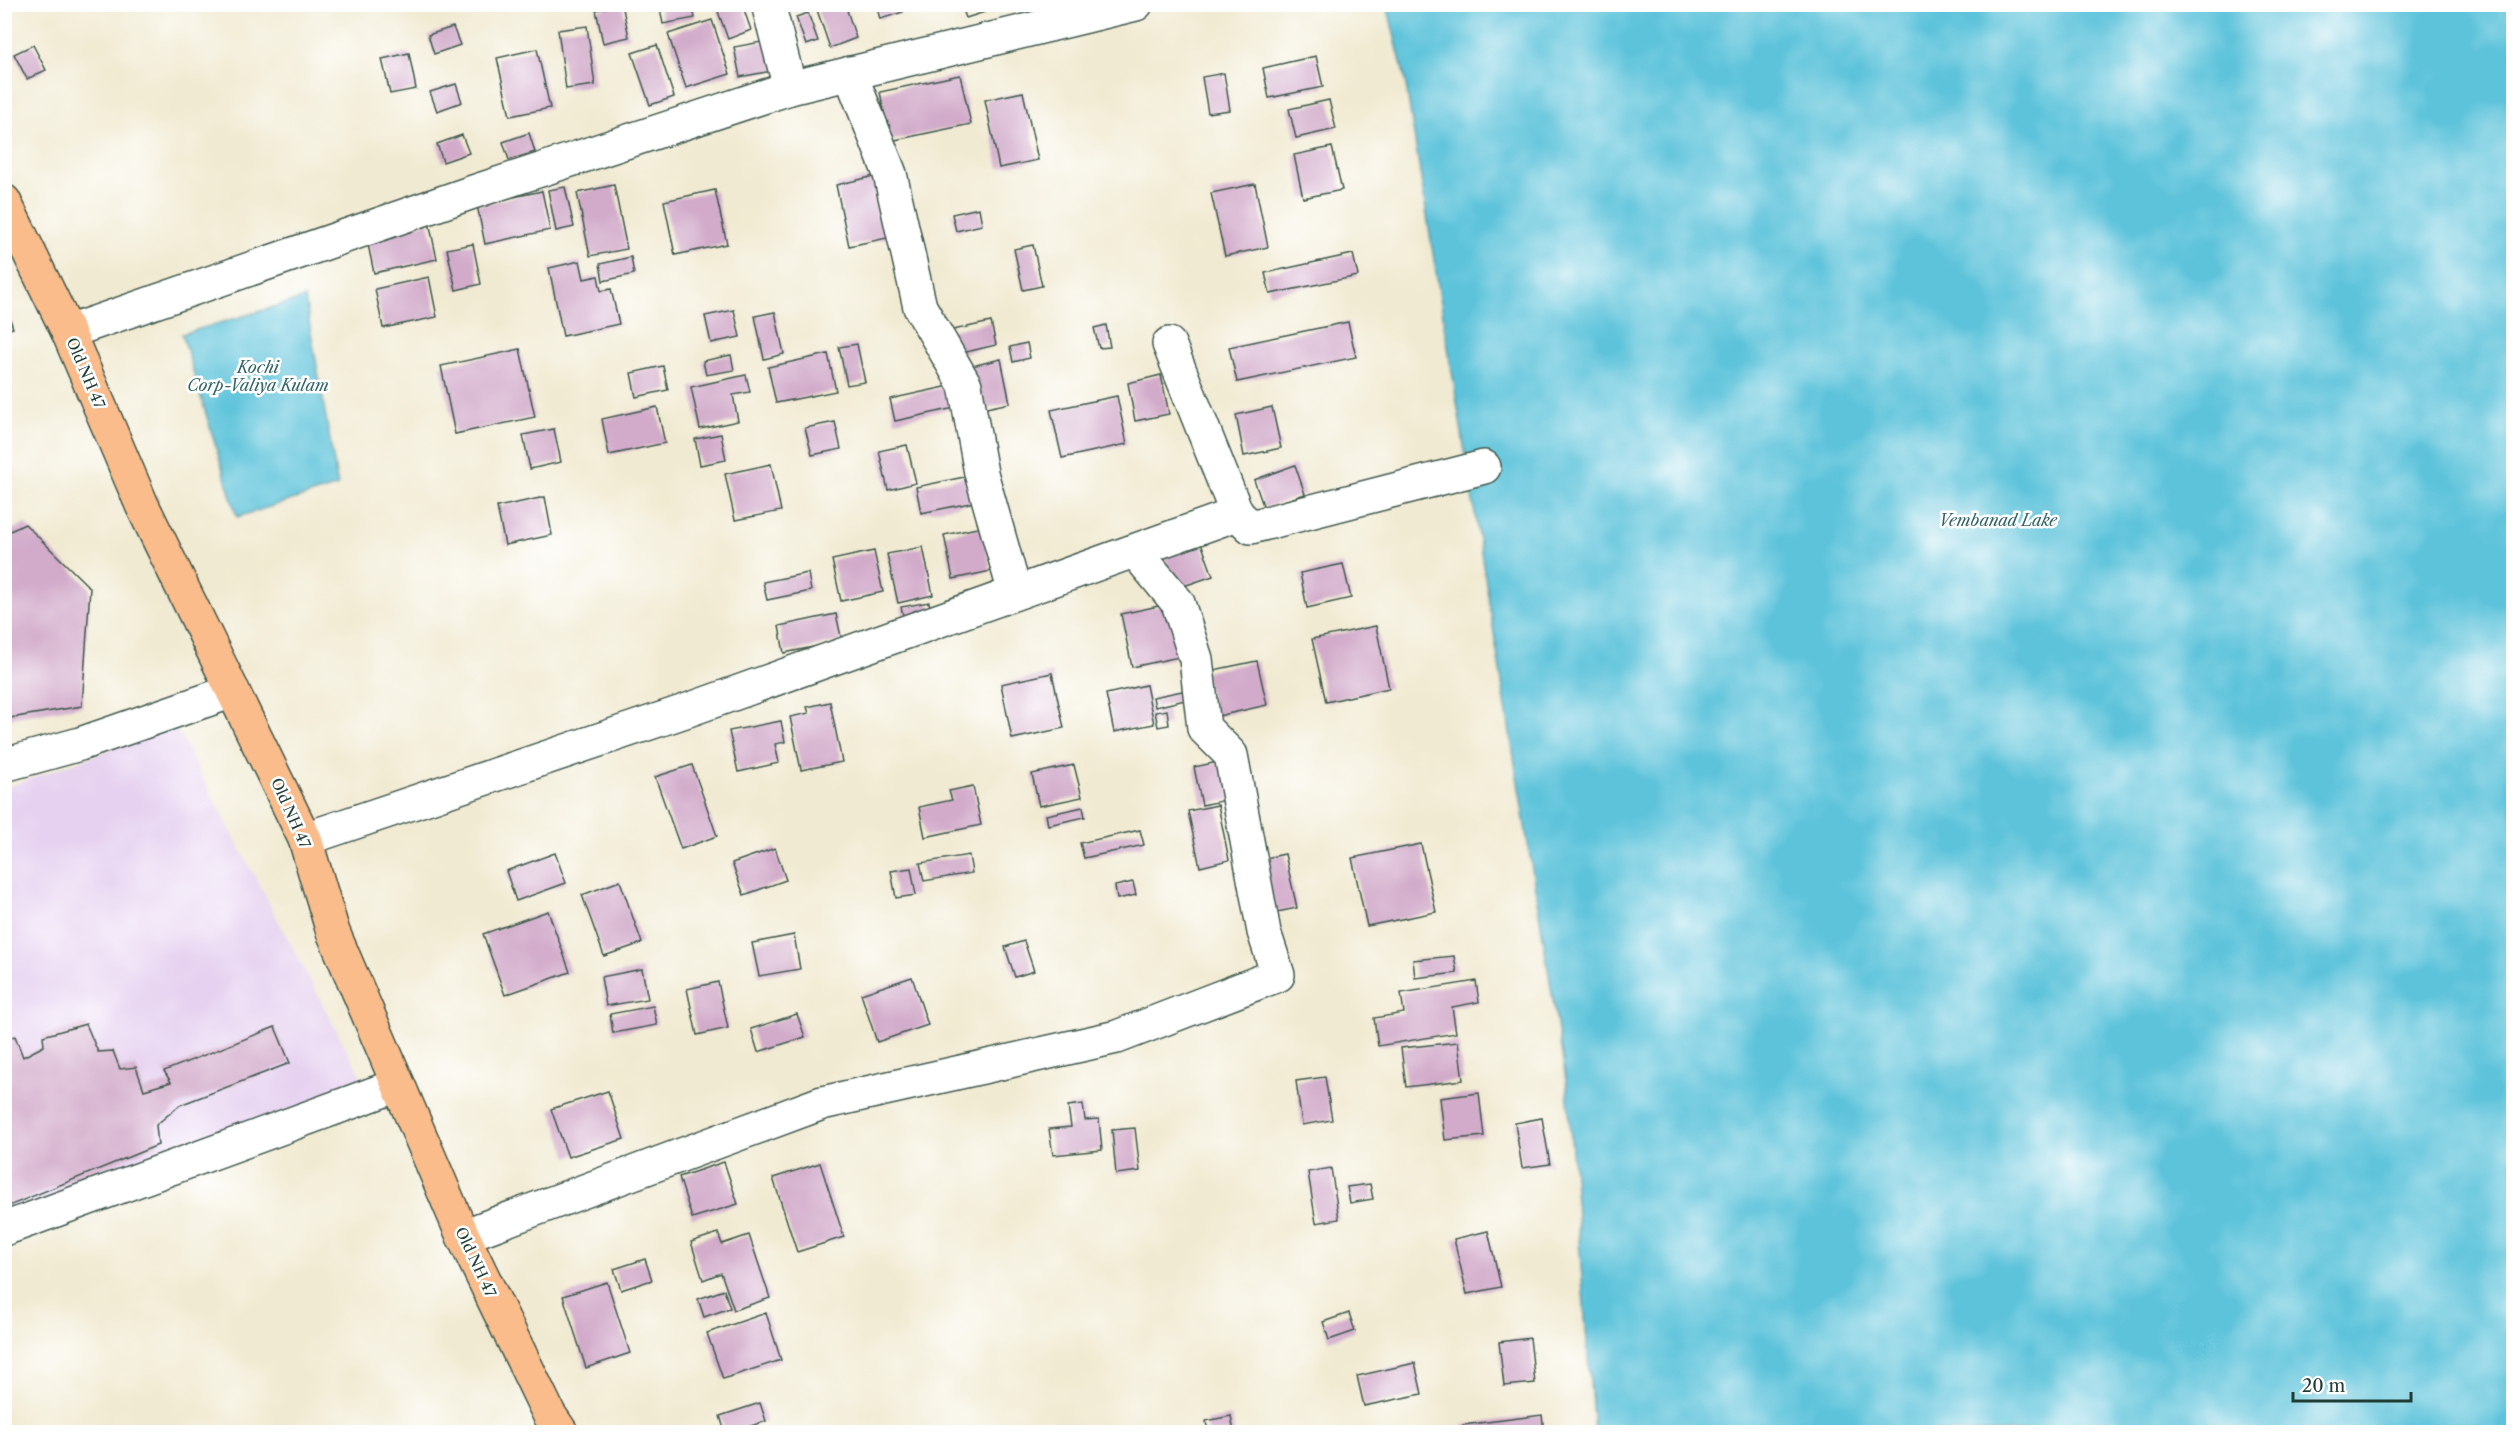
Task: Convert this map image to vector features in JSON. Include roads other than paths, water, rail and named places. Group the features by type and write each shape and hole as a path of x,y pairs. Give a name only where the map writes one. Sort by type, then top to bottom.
{"main road":[{"name":"Old NH 47","path":"4,201 69,332 141,505 305,839 333,932 463,1236 549,1414 561,1432"}],"street":[{"path":"768,4 790,88"},
{"path":"69,332 458,197 790,88 1136,4"},
{"path":"850,73 890,174 920,307 965,385 981,473 1015,593"},
{"path":"1168,344 1237,514 1251,527 1484,467"},
{"path":"305,839 676,714 1237,514"},
{"path":"463,1236 822,1103 1118,1037 1278,975 1264,932 1231,755 1204,728 1196,659 1178,603 1135,551"},
{"path":"4,765 80,744 233,691"},
{"path":"4,1229 398,1085"}],"water":[{"name":"Vembanad Lake","path":"1387,5 2513,5 2513,1432 1594,1432 1567,1087 1405,79"},
{"name":"Kochi Corp-Valiya Kulam","path":"305,298 338,486 237,517 182,334"}]}
